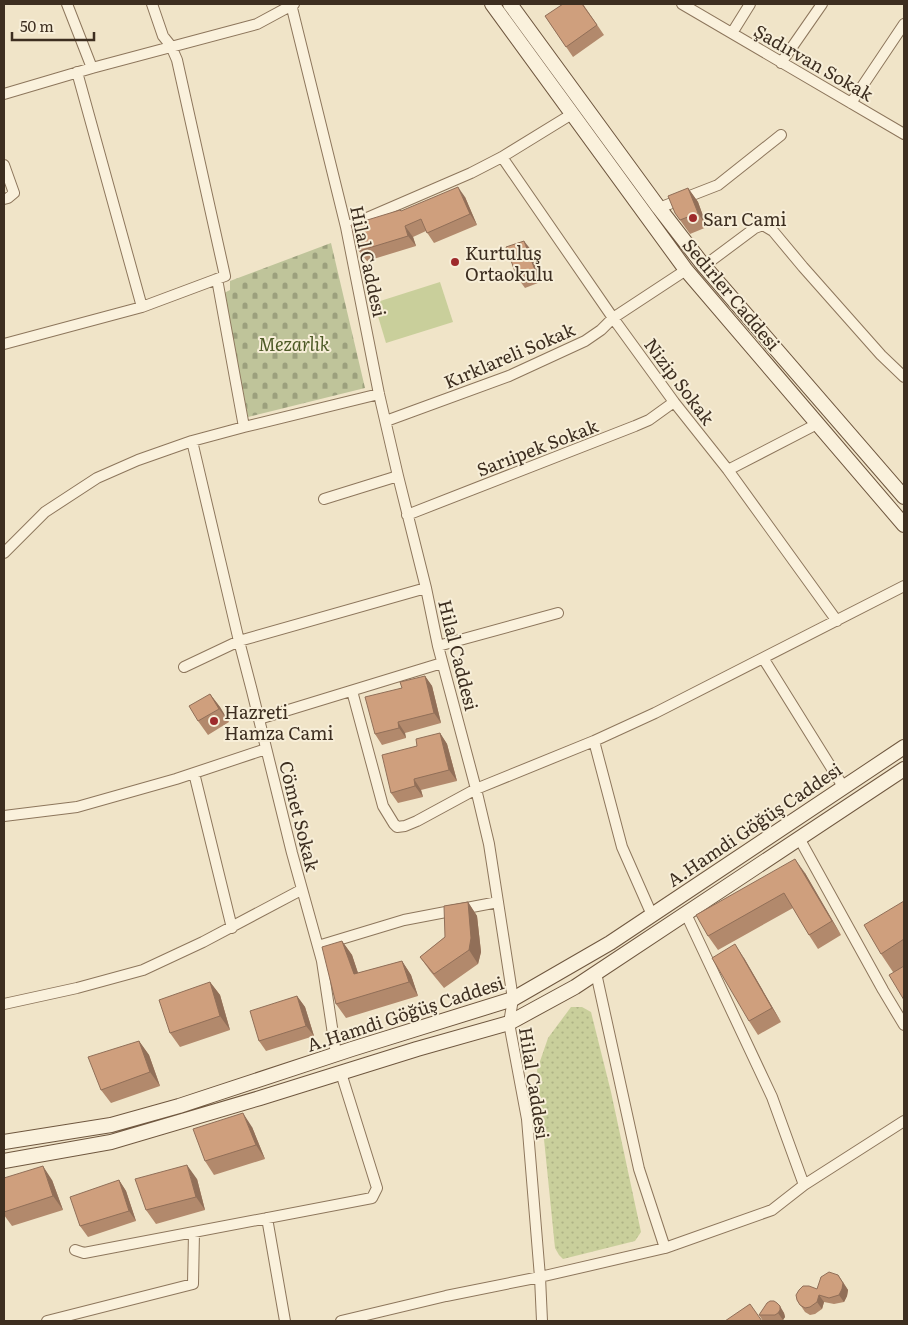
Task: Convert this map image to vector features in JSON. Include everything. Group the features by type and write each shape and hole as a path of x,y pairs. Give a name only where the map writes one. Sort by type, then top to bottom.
{"street":[{"path":"67,4 92,68"},
{"path":"4,344 142,307 225,276 177,60 171,46 163,36 152,4"},
{"path":"4,94 77,72 257,24 292,4"},
{"name":"Hilal Caddesi","path":"292,4 346,226 379,394 407,515 426,588 442,663 489,844 513,999 509,1022 527,1118 542,1321"},
{"name":"Sedirler Caddesi","path":"492,4 686,270 904,525"},
{"name":"Sedirler Caddesi","path":"510,4 659,208 704,266 904,497"},
{"name":"Şadırvan Sokak","path":"682,4 904,134"},
{"path":"732,33 750,4"},
{"path":"781,63 822,4"},
{"path":"852,103 904,24"},
{"path":"77,72 142,307"},
{"path":"346,226 471,173 502,157 572,114"},
{"path":"659,208 718,186 781,134"},
{"name":"Nizip Sokak","path":"502,157 613,318 674,402 728,470 837,621"},
{"path":"4,165 14,193 4,199"},
{"path":"704,266 755,228 763,225 773,231 874,347 904,377"},
{"name":"Kırklareli Sokak","path":"386,421 509,376 585,341 601,330 613,318 686,270"},
{"path":"217,279 244,427"},
{"path":"4,553 45,512 97,478 138,460 192,441 379,394"},
{"name":"Sarıipek Sokak","path":"407,515 635,426 649,420 674,402"},
{"path":"728,470 817,424"},
{"name":"Cömet Sokak","path":"192,441 239,641 302,890 322,961 336,1054"},
{"path":"324,499 398,476"},
{"path":"352,691 383,806 397,827 405,826 476,789 594,741 654,714 904,586"},
{"path":"184,667 239,641 426,588"},
{"path":"438,646 558,613"},
{"path":"762,658 844,788"},
{"path":"259,718 442,663"},
{"path":"594,741 622,848 652,915"},
{"name":"A.Hamdi Göğüş Caddesi","path":"4,1142 111,1125 179,1106 336,1054 513,999 610,943 904,747"},
{"path":"4,816 77,807 194,773 266,749"},
{"name":"A.Hamdi Göğüş Caddesi","path":"4,1161 111,1142 509,1022 575,987 904,769"},
{"path":"194,773 232,928"},
{"path":"799,838 904,1025"},
{"path":"4,1004 77,988 143,970 232,928 302,890"},
{"path":"318,946 404,920 498,902"},
{"path":"686,914 772,1097 804,1185"},
{"path":"596,973 639,1169 665,1248"},
{"path":"76,1250 84,1253 372,1198 377,1188 341,1073"},
{"path":"342,1321 665,1248 772,1210 804,1185 904,1121"},
{"path":"267,1218 285,1321"},
{"path":"47,1321 193,1284 194,1232"}],"green space":[{"name":"Mezarlık","path":"331,243 365,388 248,417 224,293 230,290 230,281"},
{"path":"440,282 453,322 386,343 374,303"},
{"path":"571,1007 582,1007 591,1012 611,1092 641,1232 635,1241 563,1259 555,1248 537,1070 548,1038"}],"building":[{"path":"563,4 582,4 597,25 566,47 545,16"},
{"path":"458,187 470,214 427,233 421,219 405,226 408,236 359,251 351,225 401,211"},
{"path":"688,188 698,213 680,220 668,196"},
{"path":"524,241 535,270 517,277 506,247"},
{"path":"425,676 434,713 398,722 399,728 375,734 365,697 402,688 400,682"},
{"path":"210,694 219,709 198,721 189,706"},
{"path":"440,733 449,770 414,779 415,786 391,793 382,755 417,746 416,739"},
{"path":"795,859 832,921 809,935 784,893 708,936 696,915"},
{"path":"904,901 904,939 881,954 864,925"},
{"path":"468,902 471,938 469,950 434,974 420,957 445,937 444,906"},
{"path":"342,941 354,974 402,961 409,982 336,1004 322,947"},
{"path":"735,944 772,1008 749,1021 712,958"},
{"path":"904,966 904,1000 889,975"},
{"path":"210,982 220,1016 170,1033 159,1000"},
{"path":"297,996 306,1026 259,1041 250,1011"},
{"path":"139,1041 150,1072 101,1090 88,1057"},
{"path":"243,1113 256,1145 205,1161 193,1129"},
{"path":"187,1165 196,1197 146,1210 135,1179"},
{"path":"43,1166 53,1196 4,1212 4,1178"},
{"path":"119,1180 129,1211 80,1226 70,1197"},
{"path":"829,1272 838,1275 843,1283 839,1295 829,1298 819,1295 817,1302 810,1307 805,1308 800,1305 796,1295 799,1290 803,1286 817,1289 821,1277"},
{"path":"774,1301 780,1306 778,1313 775,1315 759,1315 767,1303"},
{"path":"750,1304 762,1321 725,1321"}],"place":[{"name":"Sarı Cami","path":"693,218"},
{"name":"Kurtuluş Ortaokulu","path":"455,262"},
{"name":"Hazreti Hamza Cami","path":"214,721"}]}
